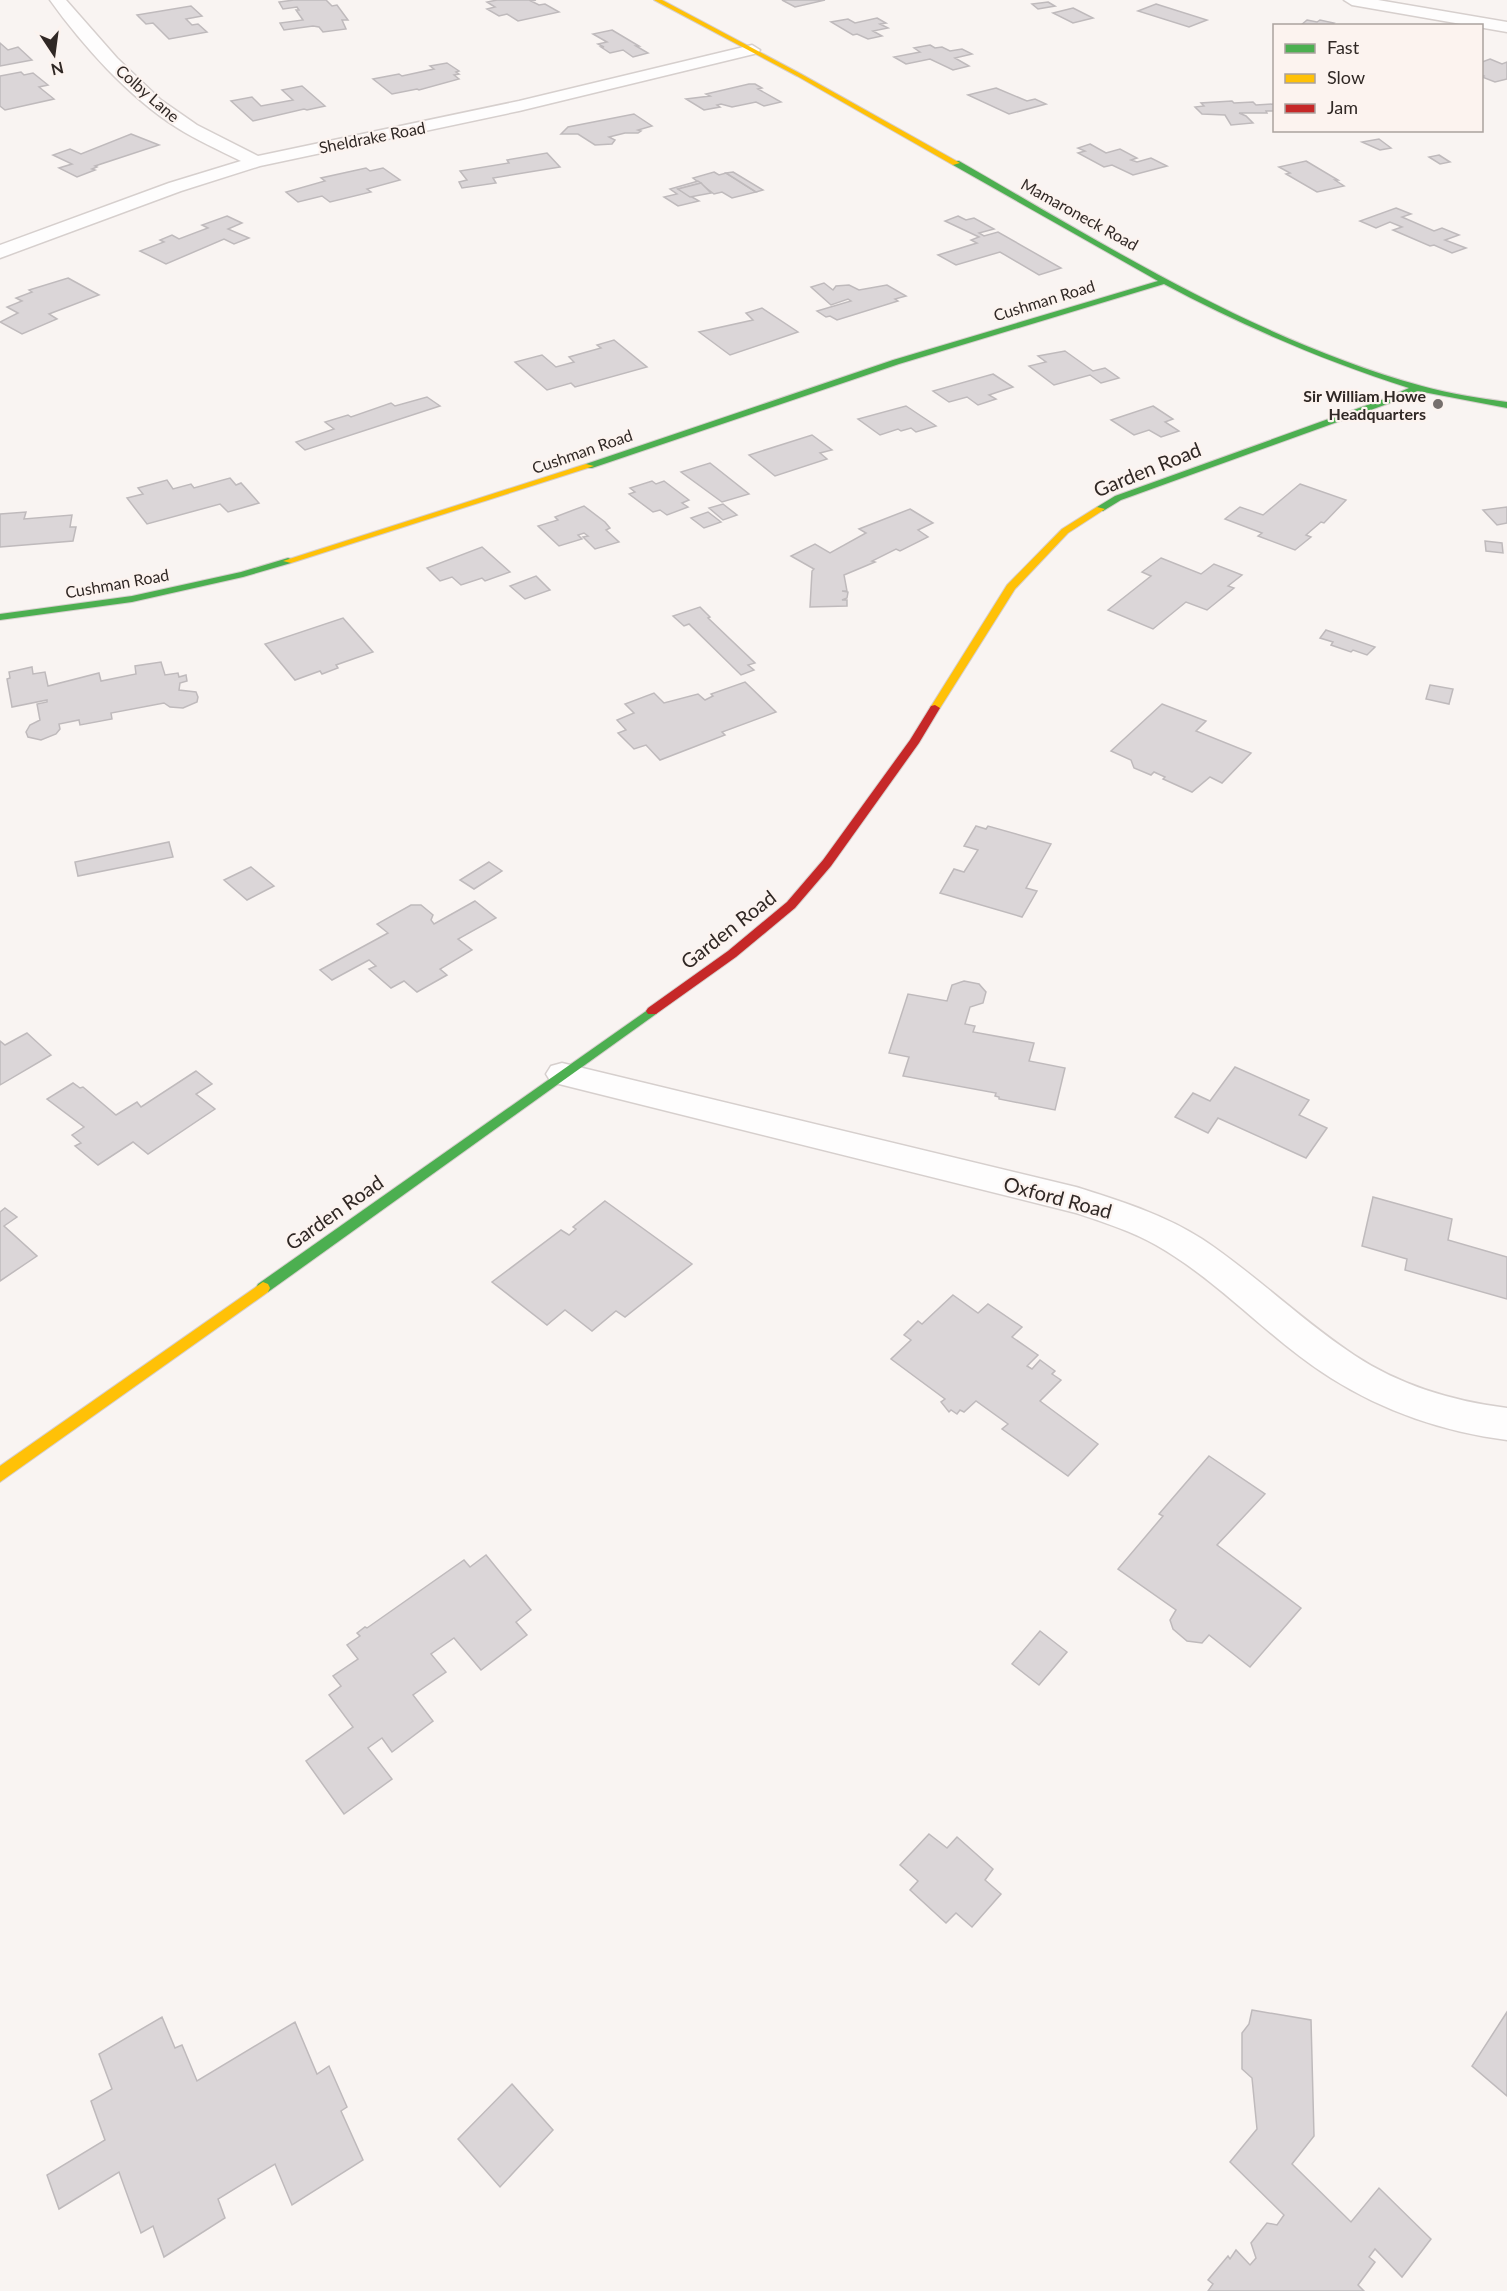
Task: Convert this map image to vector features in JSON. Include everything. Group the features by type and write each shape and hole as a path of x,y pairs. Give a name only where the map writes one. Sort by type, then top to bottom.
{"street":[{"name":"Colby Lane","path":"58,0 104,54 170,115 191,129 256,162"},
{"name":"Mamaroneck Road","path":"657,0 752,50 1165,281 1287,342 1416,388 1507,405"},
{"path":"1352,0 1507,27"},
{"name":"Sheldrake Road","path":"0,252 153,195 256,162 519,106 752,50"},
{"name":"Cushman Road","path":"0,617 132,599 292,560 572,472 896,362 1165,281"},
{"name":"Garden Road","path":"0,1475 732,954 791,905 827,863 915,741 1011,587 1065,531 1118,498 1416,388"},
{"name":"Oxford Road","path":"562,1074 1076,1200 1131,1217 1171,1237 1245,1289 1323,1354 1366,1380 1406,1400 1454,1414 1507,1424"}],"building":[{"path":"326,0 332,6 337,5 348,20 342,20 346,29 323,32 319,27 313,26 284,30 280,23 303,20 296,10 299,10 297,7 283,9 279,2"},
{"path":"536,0 531,1 539,5 545,4 559,12 518,21 507,14 499,16 487,9 495,7 487,2"},
{"path":"782,0 825,0 795,7"},
{"path":"1048,2 1055,6 1038,9 1032,4"},
{"path":"1156,4 1207,20 1189,27 1138,11"},
{"path":"191,6 202,16 186,19 192,25 198,24 207,32 169,39 153,23 146,24 137,15"},
{"path":"1073,8 1093,18 1073,23 1053,13"},
{"path":"877,18 886,23 880,24 888,28 873,31 882,36 868,39 857,34 853,35 831,22 848,19 855,23"},
{"path":"1307,20 1334,23 1332,24 1302,24"},
{"path":"612,30 648,53 633,57 623,50 610,53 598,44 607,42 593,34"},
{"path":"0,43 8,50 18,47 32,60 0,66"},
{"path":"930,45 950,51 962,49 972,54 955,58 969,66 953,70 930,59 906,64 894,57 920,52 914,48"},
{"path":"1490,59 1502,64 1507,62 1507,79 1495,82 1483,77 1483,62"},
{"path":"447,63 459,71 456,72 459,74 454,75 459,79 419,90 392,94 373,79 399,74 402,76 434,69 430,66"},
{"path":"21,72 24,75 33,73 48,85 39,87 54,99 5,110 0,106 0,76"},
{"path":"755,84 762,88 758,89 781,102 764,106 756,102 732,107 721,104 717,105 720,107 704,110 686,99 710,96 706,94"},
{"path":"302,86 325,106 253,121 231,101 252,97 261,106 293,100 282,90"},
{"path":"996,88 1027,101 1035,99 1046,104 1009,114 968,95"},
{"path":"1232,101 1234,103 1253,102 1256,105 1273,104 1273,111 1239,113 1253,123 1231,125 1225,115 1202,114 1195,107 1204,106 1201,103"},
{"path":"634,114 652,126 638,130 641,131 638,133 609,137 615,140 612,144 595,145 578,134 561,134 568,127"},
{"path":"131,134 159,145 95,166 97,167 92,169 95,170 77,177 59,168 72,164 53,155 70,149 81,154"},
{"path":"1379,139 1391,148 1380,150 1362,142"},
{"path":"1090,144 1106,153 1120,149 1137,158 1131,160 1137,162 1151,158 1167,166 1133,175 1112,165 1104,167 1078,153 1085,151 1078,148"},
{"path":"547,153 560,167 493,178 496,183 462,188 459,182 467,180 460,171 509,163 507,160"},
{"path":"1439,155 1450,162 1440,164 1429,157"},
{"path":"1306,161 1344,186 1317,192 1286,174 1290,173 1279,167"},
{"path":"366,168 370,171 383,168 400,180 367,189 371,192 330,202 322,196 298,202 286,192 325,181 321,178"},
{"path":"714,172 719,175 726,173 756,192 732,198 722,192 714,194 693,178"},
{"path":"733,172 763,190 756,192 726,173"},
{"path":"698,181 701,183 678,189 699,201 678,206 664,197 677,194 670,189"},
{"path":"701,183 711,193 690,197 678,189"},
{"path":"1396,208 1411,214 1402,217 1434,231 1442,228 1459,235 1445,240 1466,248 1452,253 1393,230 1402,227 1390,222 1376,228 1360,221"},
{"path":"227,216 242,223 228,229 249,238 234,244 224,239 166,264 140,251 164,242 160,240 172,235 179,239 208,228 202,225"},
{"path":"958,216 966,220 974,218 994,229 979,233 984,236 998,232 1061,268 1039,275 1000,252 956,265 938,255 977,243 971,240 979,237 945,221"},
{"path":"68,278 99,295 49,314 57,319 22,334 0,322 18,313 7,307 22,301 16,298 32,292 29,290"},
{"path":"824,283 833,290 836,286 849,285 859,290 887,285 906,296 895,299 898,301 837,320 817,311 851,301 848,299 831,305 811,287"},
{"path":"762,308 798,332 730,355 699,332 753,320 746,313"},
{"path":"614,340 647,367 575,387 571,383 547,390 515,362 542,355 556,367 574,362 569,357 601,348 597,345"},
{"path":"1065,351 1093,371 1105,368 1119,378 1101,383 1090,375 1054,385 1029,366 1046,362 1038,356"},
{"path":"993,374 1013,387 989,395 996,399 978,405 967,397 949,402 933,391"},
{"path":"427,397 440,406 305,450 296,442 334,429 325,422 348,415 351,417 391,403 395,406"},
{"path":"906,406 936,426 916,432 911,428 901,431 898,429 880,435 858,419"},
{"path":"1153,406 1173,419 1165,422 1179,431 1161,437 1149,430 1134,435 1111,420"},
{"path":"812,435 832,450 820,453 827,459 775,476 749,455"},
{"path":"710,463 749,494 722,502 681,472"},
{"path":"230,478 236,485 241,483 259,503 228,512 220,504 147,524 127,498 143,494 138,488 167,480 173,489 191,484 194,488"},
{"path":"652,481 656,484 664,481 689,500 682,503 688,507 667,515 660,510 653,512 629,494 635,492 630,488"},
{"path":"1300,484 1346,500 1324,523 1321,522 1306,535 1311,537 1295,550 1258,536 1262,533 1225,519 1240,507 1263,515"},
{"path":"723,504 737,515 723,520 709,508"},
{"path":"584,506 605,522 610,528 606,530 619,542 595,549 583,537 588,536 584,533 578,535 582,539 559,546 538,526 558,520 555,517"},
{"path":"1507,507 1507,523 1497,525 1483,510"},
{"path":"910,509 933,523 918,530 928,537 900,551 896,549 872,561 875,562 844,575 847,591 842,591 848,592 847,598 842,600 847,600 847,606 810,607 814,569 791,556 815,544 830,553 866,533 859,529"},
{"path":"26,512 24,519 72,515 70,527 76,527 73,541 0,547 0,514"},
{"path":"708,512 721,522 704,528 691,518"},
{"path":"1485,541 1502,543 1503,553 1486,551"},
{"path":"482,547 510,572 485,581 482,578 461,585 452,577 440,581 427,568"},
{"path":"1161,558 1201,574 1214,564 1242,575 1228,586 1234,588 1207,610 1186,602 1153,629 1108,610 1151,576 1142,572"},
{"path":"536,576 550,590 525,599 510,586"},
{"path":"700,607 710,617 708,618 755,663 748,665 754,670 741,675 689,624 684,626 673,616"},
{"path":"343,618 373,652 336,665 338,668 322,674 320,671 295,680 265,644"},
{"path":"1326,630 1375,647 1367,655 1353,650 1351,652 1331,645 1333,642 1320,638"},
{"path":"161,662 165,675 178,673 179,677 186,675 187,681 180,683 179,690 196,692 197,702 183,708 170,707 164,703 111,713 112,719 80,725 79,720 59,724 60,729 56,734 41,740 28,737 26,732 30,725 40,720 37,704 47,702 47,700 12,707 7,679 10,678 9,672 32,667 33,674 45,672 48,686 99,673 101,681 136,674 135,666"},
{"path":"745,682 776,712 722,732 725,735 660,760 646,745 634,749 618,733 626,730 617,720 634,713 625,704 654,693 664,703 698,694 705,700 713,696 711,694"},
{"path":"1430,685 1453,689 1449,704 1426,699"},
{"path":"1162,704 1206,721 1196,731 1251,753 1222,783 1210,777 1192,792 1163,779 1165,777 1154,772 1151,775 1134,768 1131,760 1111,751"},
{"path":"976,826 986,829 988,826 1051,844 1026,888 1037,891 1022,917 940,893 954,869 964,872 978,850 964,846"},
{"path":"169,842 173,857 78,876 75,862"},
{"path":"489,862 502,871 474,889 460,880"},
{"path":"251,867 274,886 247,900 224,880"},
{"path":"475,901 496,918 458,939 472,950 440,969 447,975 417,992 404,981 391,988 369,969 376,966 369,960 332,980 320,970 388,933 377,924 411,905 421,905 433,915 431,920 434,924"},
{"path":"964,981 979,984 986,992 983,1003 970,1007 965,1024 975,1026 973,1032 1034,1043 1029,1061 1065,1068 1055,1110 999,1099 995,1096 996,1093 903,1076 909,1057 889,1053 908,994 947,1001 952,985"},
{"path":"27,1033 51,1055 0,1085 0,1041 5,1045"},
{"path":"1235,1067 1309,1100 1299,1115 1327,1128 1306,1158 1218,1118 1208,1133 1175,1117 1193,1093 1210,1101"},
{"path":"196,1071 212,1084 196,1094 215,1109 148,1154 133,1142 98,1165 75,1146 81,1143 72,1135 84,1127 47,1099 73,1083 80,1088 83,1087 116,1115 137,1102 141,1107"},
{"path":"1373,1197 1452,1219 1448,1240 1507,1257 1507,1299 1405,1270 1407,1259 1362,1246"},
{"path":"605,1201 692,1264 625,1317 616,1311 592,1331 565,1310 547,1325 492,1282 561,1230 569,1235 576,1229 573,1227"},
{"path":"5,1208 17,1217 4,1226 37,1256 0,1281 0,1212"},
{"path":"953,1295 978,1313 988,1304 1022,1327 1012,1337 1038,1355 1027,1366 1032,1369 1040,1360 1055,1371 1052,1374 1061,1380 1040,1401 1098,1444 1068,1476 1002,1429 1008,1424 976,1401 964,1412 960,1410 957,1414 951,1410 949,1412 941,1402 945,1399 891,1359 911,1340 904,1335 918,1321 922,1324"},
{"path":"1209,1456 1265,1494 1217,1545 1301,1608 1250,1667 1209,1635 1202,1643 1187,1641 1173,1629 1170,1620 1176,1610 1118,1569 1163,1516 1159,1514"},
{"path":"486,1555 531,1610 516,1622 527,1635 481,1670 454,1638 431,1654 446,1672 413,1695 433,1721 392,1752 382,1738 368,1748 392,1779 344,1814 306,1761 353,1727 329,1695 341,1686 333,1676 358,1659 347,1645 360,1636 357,1633 365,1627 367,1628 464,1560 470,1567"},
{"path":"1040,1631 1067,1652 1039,1685 1012,1664"},
{"path":"929,1834 947,1848 957,1837 993,1869 985,1880 1001,1894 972,1927 956,1913 946,1923 910,1890 918,1881 900,1865"},
{"path":"1252,2010 1311,2020 1314,2136 1292,2164 1351,2222 1379,2188 1431,2239 1402,2277 1375,2249 1369,2257 1375,2262 1358,2285 1364,2291 1208,2291 1213,2284 1208,2280 1236,2250 1250,2265 1256,2258 1251,2243 1267,2223 1277,2225 1284,2215 1230,2162 1257,2129 1252,2078 1242,2069 1242,2033 1249,2024"},
{"path":"1507,2012 1507,2096 1472,2066"},
{"path":"162,2017 175,2048 182,2045 197,2081 295,2022 317,2074 329,2066 347,2107 341,2111 363,2160 292,2205 275,2164 218,2199 225,2218 164,2257 153,2226 141,2233 119,2172 59,2209 47,2175 105,2140 91,2101 112,2089 99,2054"},
{"path":"512,2084 553,2130 500,2187 458,2139"}],"traffic: fast":[{"path":"956,163 1123,259 1298,345 1357,369 1418,388 1507,405"},
{"path":"589,466 896,362 1165,281"},
{"path":"1100,509 1118,498 1387,401 1416,388"},
{"path":"0,617 132,599 243,574 288,561"},
{"path":"263,1288 652,1011"}],"traffic: slow":[{"path":"657,0 799,75 956,163"},
{"path":"288,561 589,466"},
{"path":"935,708 1011,587 1065,531 1100,509"},
{"path":"0,1475 263,1288"}],"traffic: jam":[{"path":"652,1011 732,954 791,905 827,863 915,741 935,708"}],"place":[{"name":"Sir William Howe Headquarters","path":"1438,404"}]}
